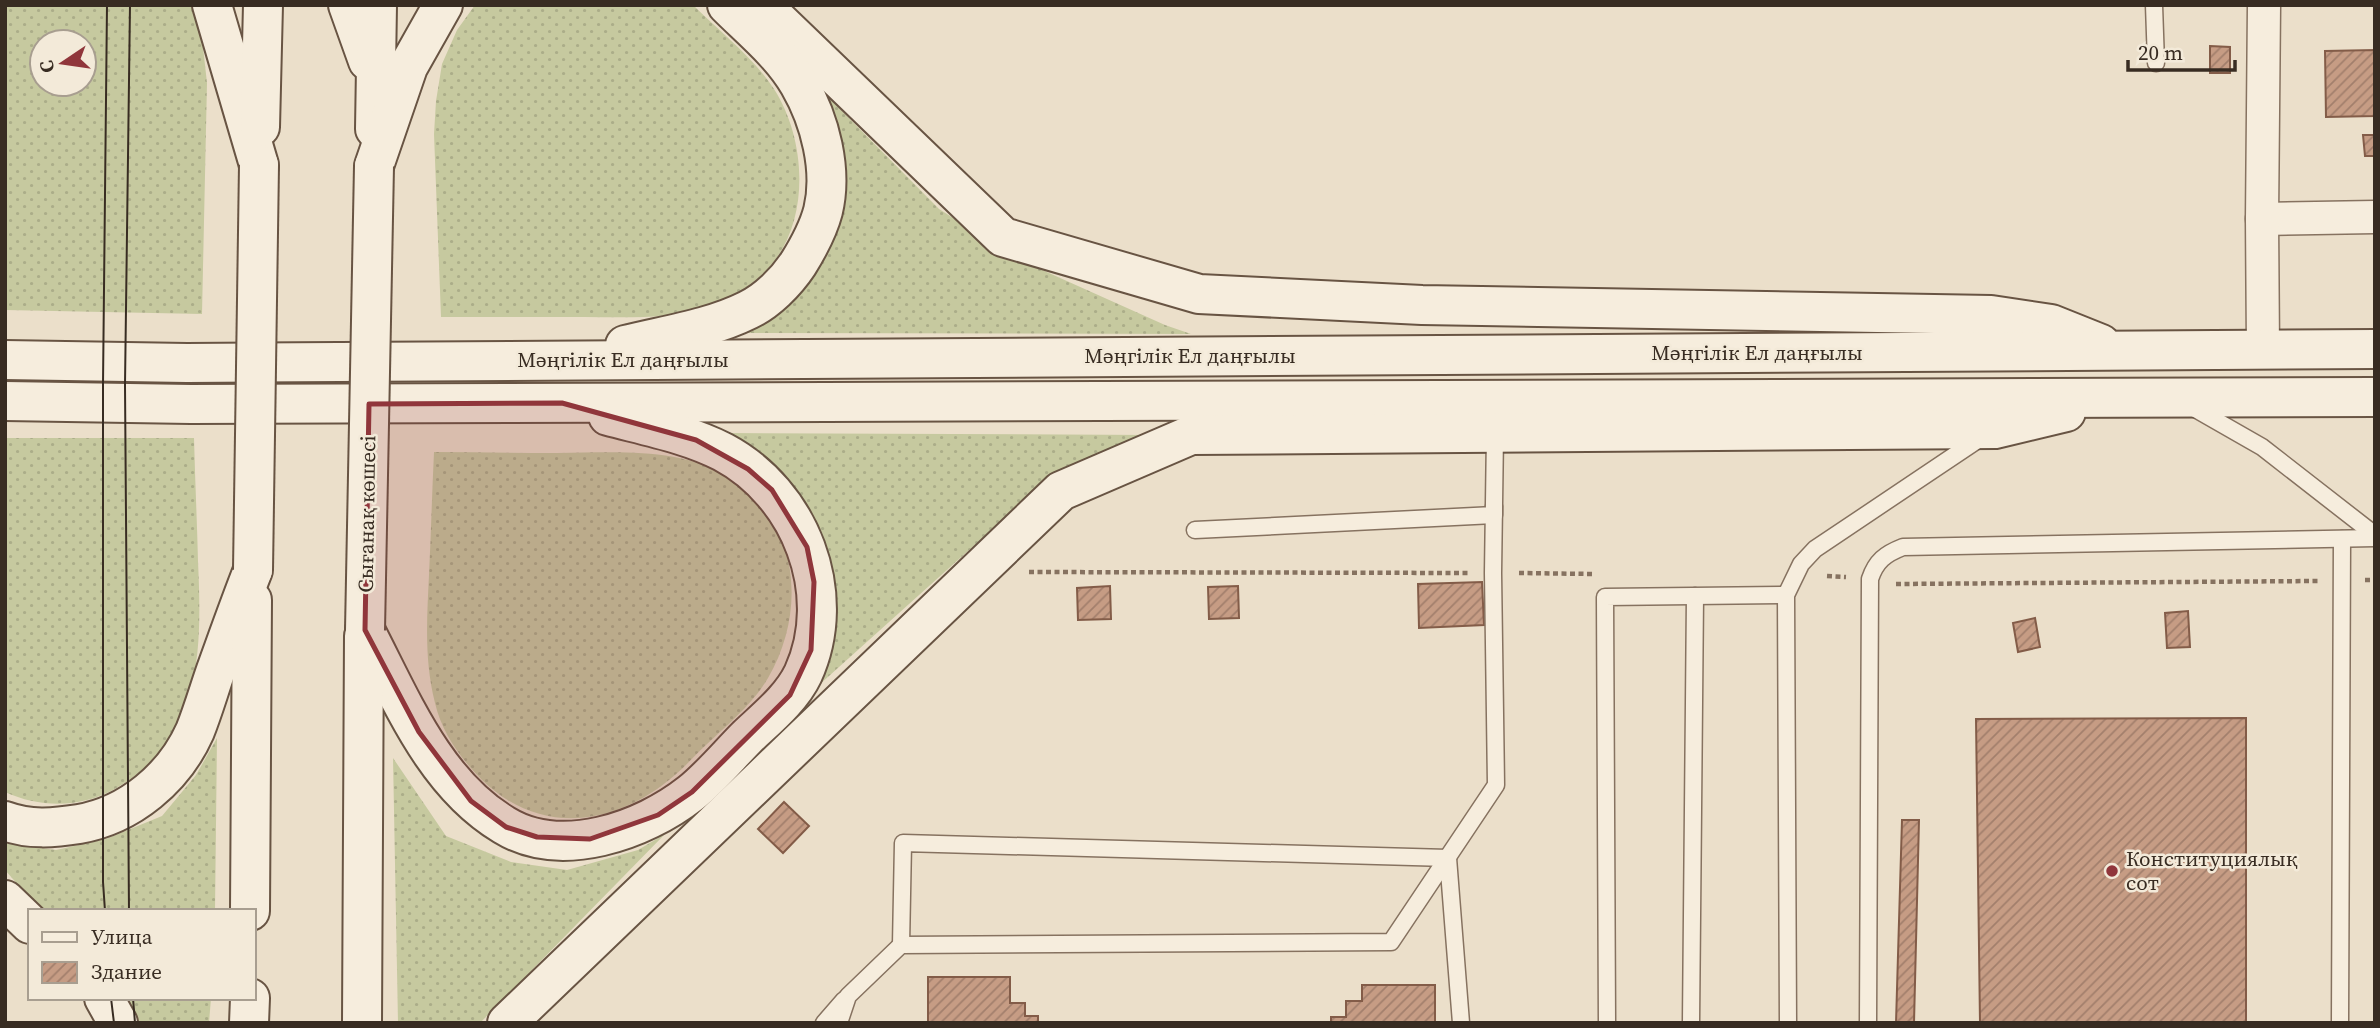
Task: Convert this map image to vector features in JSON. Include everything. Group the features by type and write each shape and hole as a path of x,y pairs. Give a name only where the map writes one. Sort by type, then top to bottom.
{"main road":[{"path":"212,5 259,164"},
{"path":"250,909 262,5"},
{"path":"348,5 376,83"},
{"name":"Сығанақ көшесі","path":"362,1023 365,630 377,5"},
{"path":"374,166 408,67 443,5"},
{"path":"566,360 719,321 749,310 768,297 791,275 811,244 823,211 826,177 821,138 811,107 785,62 727,5"},
{"path":"762,5 1003,237 1199,294 1422,305 1992,315 2051,324 2120,351"},
{"name":"Мәңгілік Ел даңғылы","path":"9,359 187,363 2120,351 2371,346"},
{"path":"507,1023 1061,491 1191,435 1995,429 2121,397"},
{"name":"Мәңгілік Ел даңғылы","path":"9,403 2375,397"},
{"path":"365,630 419,732 441,766 471,801 506,827 561,841 590,839 658,815 692,792 790,695 803,675 811,650 816,618 814,582 807,547 792,517 772,490 724,453 696,440 562,403"},
{"path":"5,821 18,825 54,828 90,822 127,808 154,787 176,763 194,733 253,570"},
{"path":"5,900 28,922"},
{"path":"105,1000 118,1023"},
{"path":"250,1000 250,1023"}],"street":[{"path":"2263,349 2264,5"},
{"path":"2262,219 2375,217"}],"lane":[{"path":"2154,5 2155,63"},
{"path":"2175,397 2262,447 2375,537"},
{"path":"1787,1023 1786,595 1801,564 1815,550 1995,429"},
{"path":"1195,530 1494,515 1496,434"},
{"path":"824,1023 901,945 1391,942 1496,785 1493,573 1496,434"},
{"path":"1868,1023 1870,579 1874,566 1886,554 1903,547 2375,537"},
{"path":"2340,1023 2342,539"},
{"path":"1607,1023 1605,597 1786,595"},
{"path":"1690,1023 1695,596"},
{"path":"901,945 903,844 1448,858"},
{"path":"1448,858 1461,1023"},
{"path":"839,1023 848,996"}],"path":[{"path":"1022,572 1605,574"},
{"path":"1795,576 1857,577 1888,584 1920,586 2375,580"}],"highlighted area":[{"path":"562,403 696,440 748,469 772,490 807,547 814,582 811,650 790,695 692,792 658,815 590,839 537,837 506,827 471,801 419,732 365,630 369,404"}],"green space":[{"path":"5,5 195,5 207,83 202,314 5,310"},
{"path":"475,5 693,5 766,77 792,128 799,172 795,216 778,256 764,273 726,299 676,314 630,317 441,317 434,134 436,101 442,64 457,30"},
{"path":"817,86 939,209 1020,260 1191,334 736,333 814,271"},
{"path":"725,433 1153,435 1028,497 799,703 824,545 805,501 774,464"},
{"path":"5,438 194,438 199,627 191,690 181,719 165,746 143,769 113,790 73,803 32,801 5,792"},
{"path":"434,452 624,452 690,461 730,478 753,496 771,518 783,543 790,569 792,597 788,625 780,652 762,688 679,772 652,792 628,805 604,814 579,818 553,817 529,810 505,798 482,780 453,745 442,725 435,703 427,639"},
{"path":"217,738 215,909 39,909 5,870 5,843 56,850 106,839 162,816 196,775"},
{"path":"393,758 446,836 511,862 567,870 638,850 665,834 480,1023 398,1023"},
{"path":"117,1000 211,1000 209,1023 135,1023"}],"building":[{"path":"2210,46 2230,47 2230,73 2210,73"},
{"path":"2375,50 2375,116 2326,117 2325,51"},
{"path":"2363,135 2375,135 2375,156 2365,156"},
{"path":"1482,582 1484,625 1419,628 1418,584"},
{"path":"1110,586 1111,619 1078,620 1077,588"},
{"path":"1238,586 1239,618 1209,619 1208,587"},
{"path":"2188,611 2190,647 2167,648 2165,613"},
{"path":"2035,618 2040,647 2018,652 2013,623"},
{"name":"Конституциялық сот","path":"2246,718 2246,1023 1980,1023 1976,719"},
{"path":"784,802 809,826 783,853 758,829"},
{"path":"1902,820 1919,820 1914,1023 1896,1023"},
{"path":"928,977 1010,977 1010,1003 1025,1003 1025,1016 1038,1016 1038,1023 928,1023"},
{"path":"1362,985 1435,985 1435,1023 1331,1023 1331,1017 1346,1017 1346,1001 1362,1001"}],"tram line":[{"path":"105,909 103,384 107,5"},
{"path":"129,909 125,385 130,5"},
{"path":"111,1000 114,1023"},
{"path":"133,1000 135,1023"}],"place":[{"name":"Конституциялық сот","path":"2112,871"}]}
